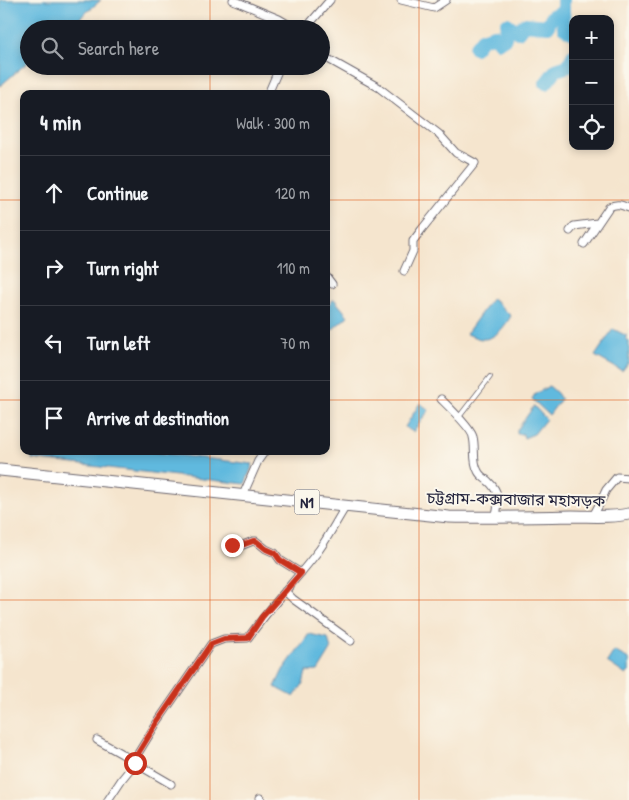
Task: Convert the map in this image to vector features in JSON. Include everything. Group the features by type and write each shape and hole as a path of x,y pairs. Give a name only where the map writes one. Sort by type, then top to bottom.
{"highway":[{"name":"চট্টগ্রাম-কক্সবাজার মহাসড়ক","path":"0,470 449,517 614,517 629,514"},
{"name":"চট্টগ্রাম-কক্সবাজার মহাসড়ক","path":"614,517 629,524"}],"street":[{"path":"233,0 281,20"},
{"path":"313,20 330,0"},
{"path":"401,0 434,8 446,0"},
{"path":"330,60 378,87 439,134 456,153 475,163 413,241 413,251 404,271"},
{"path":"270,90 276,75"},
{"path":"584,244 609,207 614,204 629,208"},
{"path":"570,231 574,226 597,223"},
{"path":"441,398 473,435 476,470 489,481 497,493 496,518"},
{"path":"243,495 262,455"},
{"path":"592,516 606,490 617,478 629,478"},
{"path":"108,800 135,763 137,755 154,728 211,644 224,639 248,638 262,617 301,573 320,548 346,506"},
{"path":"232,545 242,545 256,541 275,553 280,560 301,573"},
{"path":"285,591 293,599 351,641"},
{"path":"97,740 171,784"}],"lane":[{"path":"458,417 490,377"}],"water":[{"path":"0,0 101,0 78,20 20,20 20,69 0,86"},
{"path":"492,298 511,316 506,324 499,332 487,339 480,339 466,334"},
{"path":"334,299 348,316 330,332 330,303"},
{"path":"613,329 627,336 625,338 629,341 629,362 622,371 595,356"},
{"path":"549,386 561,399 549,415 532,399 535,394"},
{"path":"420,403 429,410 413,432 405,427"},
{"path":"534,406 546,419 534,434 524,438 523,434 517,434 517,430"},
{"path":"32,455 178,455 253,464 245,484 32,459"},
{"path":"309,634 328,638 331,650 318,671 306,672 303,684 294,697 275,687 283,670"},
{"path":"614,651 629,659 629,672 626,675 607,662"}],"waterway":[{"path":"475,48 482,39 494,35 499,42 505,38 507,24 518,32 524,24 548,26 552,16 563,11 563,0"},
{"path":"563,11 564,28 569,31"},
{"path":"546,83 556,70 568,66 571,60"}],"route":[{"path":"135,763 137,755 158,721 211,644 224,639 248,638 262,617 301,573 280,560 275,553 256,541 242,545 232,545"}]}
